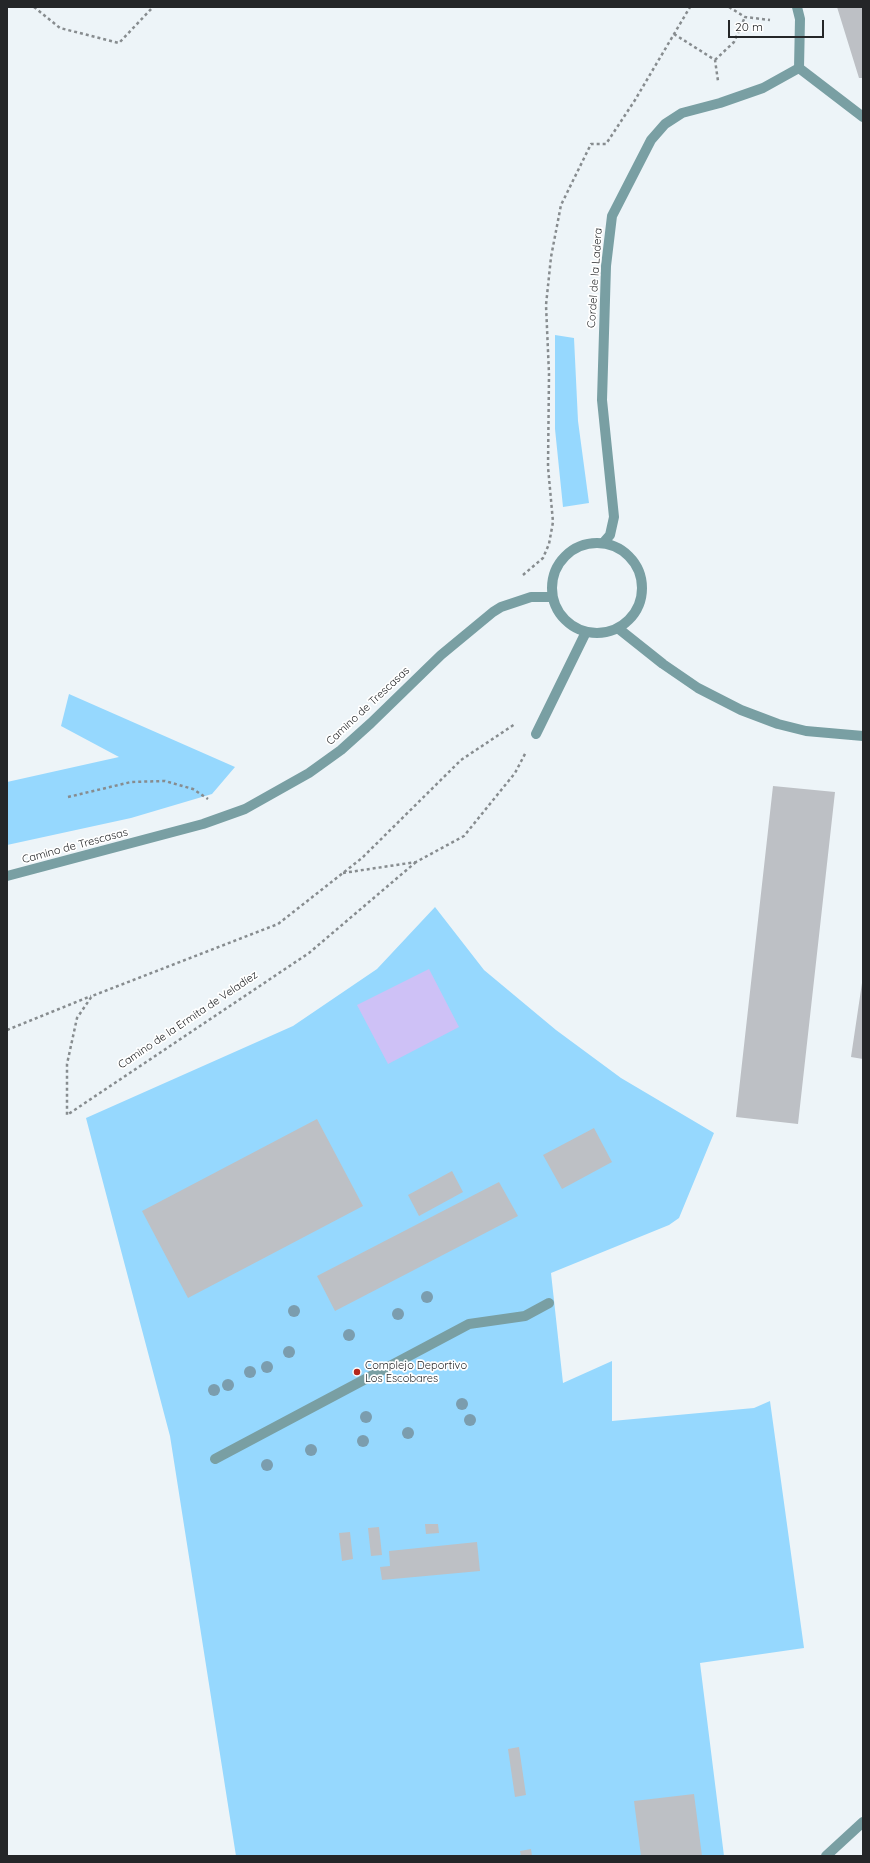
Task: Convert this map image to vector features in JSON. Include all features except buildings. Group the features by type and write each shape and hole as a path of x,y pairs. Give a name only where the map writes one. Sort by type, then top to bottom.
{"street":[{"path":"797,7 800,19 799,68 863,117"},
{"name":"Cordel de la Ladera","path":"603,543 610,534 614,517 602,400 606,266 612,216 651,140 665,124 682,112 720,103 763,88 799,68"},
{"path":"603,543 619,548 628,555 638,568 643,585 641,601 634,615 619,629 601,634 586,632 569,624 558,612 552,597 552,578 560,562 571,551 588,544 603,543"},
{"name":"Camino de Trescasas","path":"7,876 226,816 245,809 309,773 341,750 371,723 441,654 493,612 501,607 531,597 552,597"},
{"path":"619,629 662,664 698,688 740,710 778,724 806,732 863,736"},
{"path":"536,734 586,632"},
{"path":"215,1458 469,1324 525,1316 549,1303"},
{"path":"826,1856 863,1822"}],"path":[{"path":"34,7 60,28 119,43 153,7"},
{"path":"521,577 543,558 549,544 553,522 548,467 549,374 546,304 551,257 561,206 591,144 606,144 690,7"},
{"path":"729,7 745,17 770,20"},
{"path":"715,60 734,42 745,17"},
{"path":"674,34 715,60 718,82"},
{"name":"Camino de la Ermita de Veladíez","path":"7,1030 278,924 362,858 461,760 521,721"},
{"name":"Camino de la Ermita de Veladíez","path":"92,996 77,1018 67,1064 67,1115 309,953 416,862 464,836 515,773 536,734"},
{"path":"68,797 131,782 165,781 193,789 213,803 226,816"},
{"name":"Camino de la Ermita de Veladíez","path":"342,874 416,862"}],"shaded area":[{"path":"555,335 574,338 578,421 589,503 563,507 555,429"},
{"path":"69,694 235,767 212,794 131,818 7,845 7,782 119,757 61,726"},
{"name":"Complejo Deportivo Los Escobares","path":"435,907 484,970 556,1030 621,1078 714,1133 679,1218 669,1225 551,1273 563,1383 612,1361 612,1421 754,1408 770,1401 804,1648 700,1663 724,1856 236,1856 170,1436 86,1118 293,1026 377,969"},
{"path":"429,969 459,1027 388,1064 357,1005"}],"place":[{"name":"Complejo Deportivo Los Escobares","path":"357,1372"}]}
